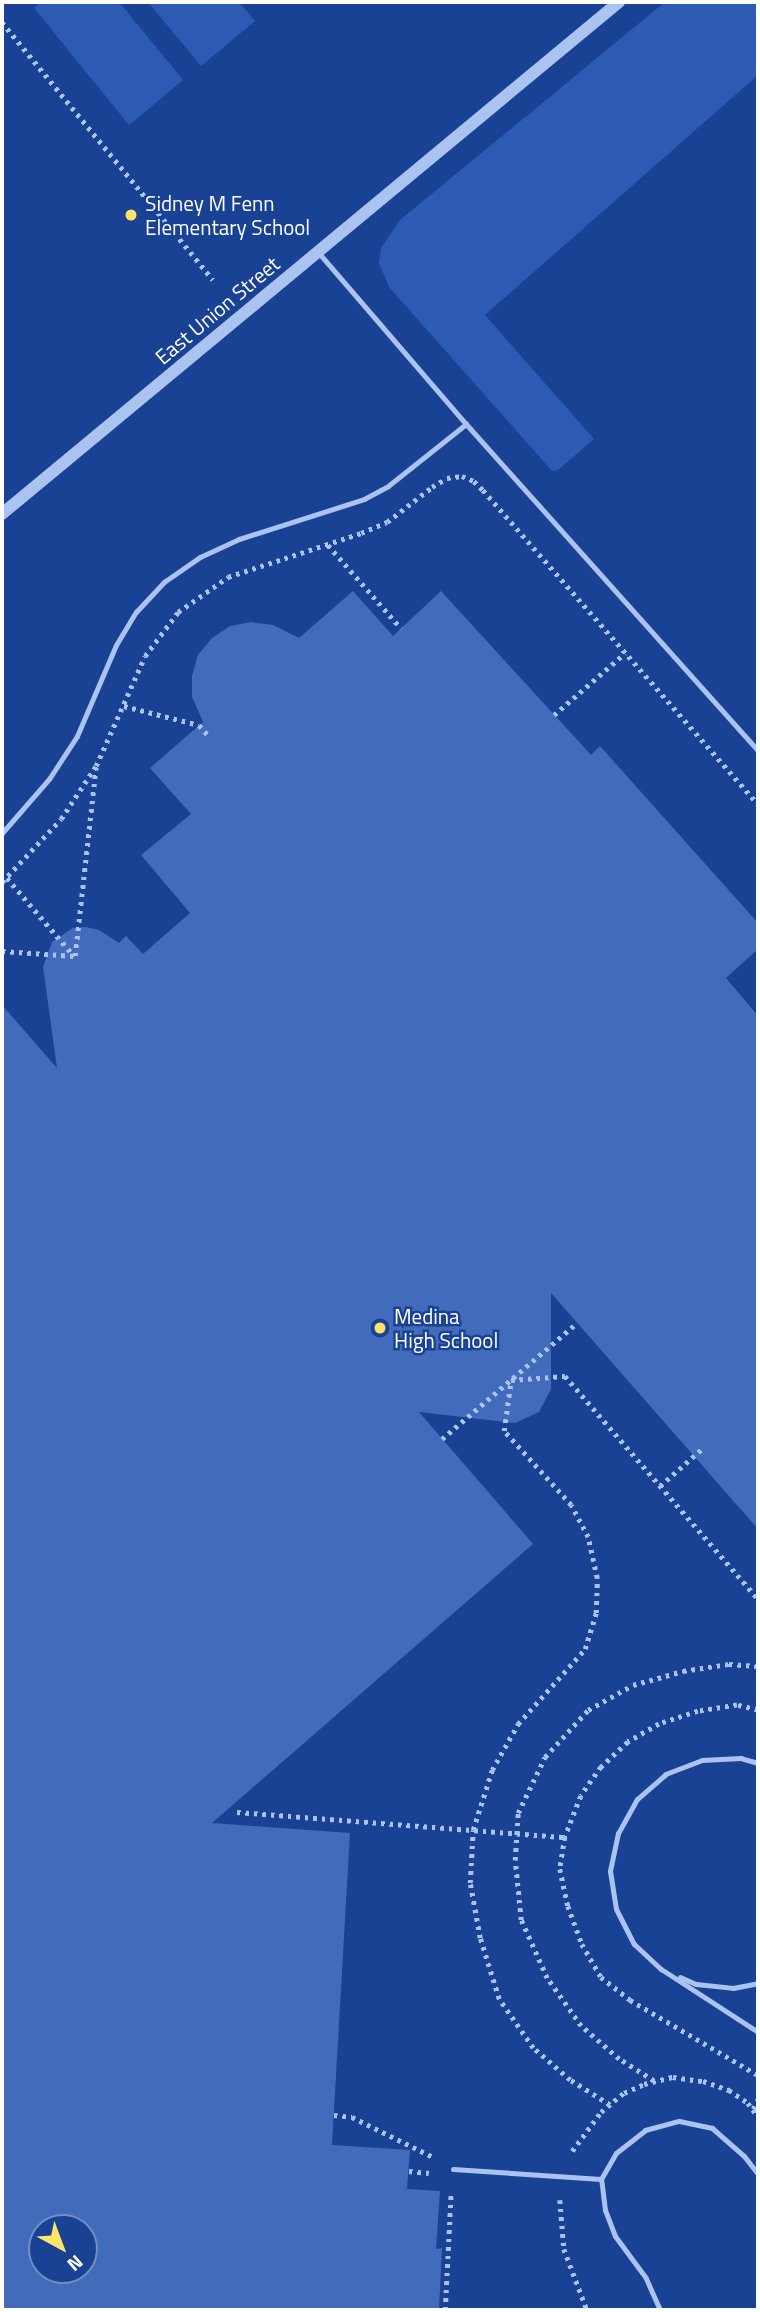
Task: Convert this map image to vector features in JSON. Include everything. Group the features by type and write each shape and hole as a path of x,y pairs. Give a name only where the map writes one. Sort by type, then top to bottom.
{"street":[{"name":"East Union Street","path":"2,514 619,2"}],"lane":[{"path":"318,252 466,424 758,751"},
{"path":"2,833 49,779 70,747 116,645 136,612 164,582 200,557 239,539 365,499 388,486 466,424"},
{"path":"758,1763 741,1758 702,1760 666,1774 637,1799 618,1833 610,1871 616,1909 634,1944 661,1969 758,2032"},
{"path":"661,1969 696,1984 733,1988 758,1983"},
{"path":"660,2310 646,2278 615,2236 605,2210 601,2179 616,2153 645,2130 679,2121 712,2128 744,2156 758,2174"},
{"path":"453,2168 601,2179"}],"path":[{"path":"2,22 213,280"},
{"path":"75,956 4,880 61,818 96,766 154,641 178,612 228,577 328,545 387,522 447,478 462,476 474,481 483,490 758,804"},
{"path":"328,545 401,628"},
{"path":"554,715 625,653"},
{"path":"124,706 199,725 209,736"},
{"path":"75,956 96,766"},
{"path":"2,951 75,956"},
{"path":"442,1439 577,1323"},
{"path":"511,1380 565,1376 758,1600"},
{"path":"511,1380 505,1431 571,1505 588,1537 597,1578 596,1613 584,1649 518,1724 492,1770 473,1830 470,1882 480,1938 499,1999 533,2048 570,2080 610,2105"},
{"path":"660,1486 703,1448"},
{"path":"237,1812 565,1837"},
{"path":"753,2110 758,2099"},
{"path":"334,2115 352,2117 411,2144 453,2168 445,2310"}],"shaded area":[{"path":"41,2 119,2 183,80 129,125 34,8"},
{"path":"148,2 239,2 255,21 201,66"},
{"path":"665,2 758,2 758,75 485,315 594,439 558,470 552,471 389,287 379,263 381,248 400,220"}],"building":[{"path":"353,591 393,636 441,591 591,755 600,746 758,923 758,949 726,978 758,1016 758,1529 551,1293 551,1389 539,1412 515,1423 419,1412 533,1544 212,1823 350,1833 332,2145 410,2150 407,2189 440,2191 436,2249 442,2248 439,2310 2,2310 2,1005 57,1068 43,967 52,942 73,928 86,927 99,930 119,943 126,936 143,954 190,913 141,855 191,814 150,768 203,722 192,697 192,676 198,655 212,638 230,626 251,622 273,625 299,638"}],"place":[{"name":"Sidney M Fenn Elementary School","path":"131,215"},
{"name":"Medina High School","path":"380,1328"}]}
